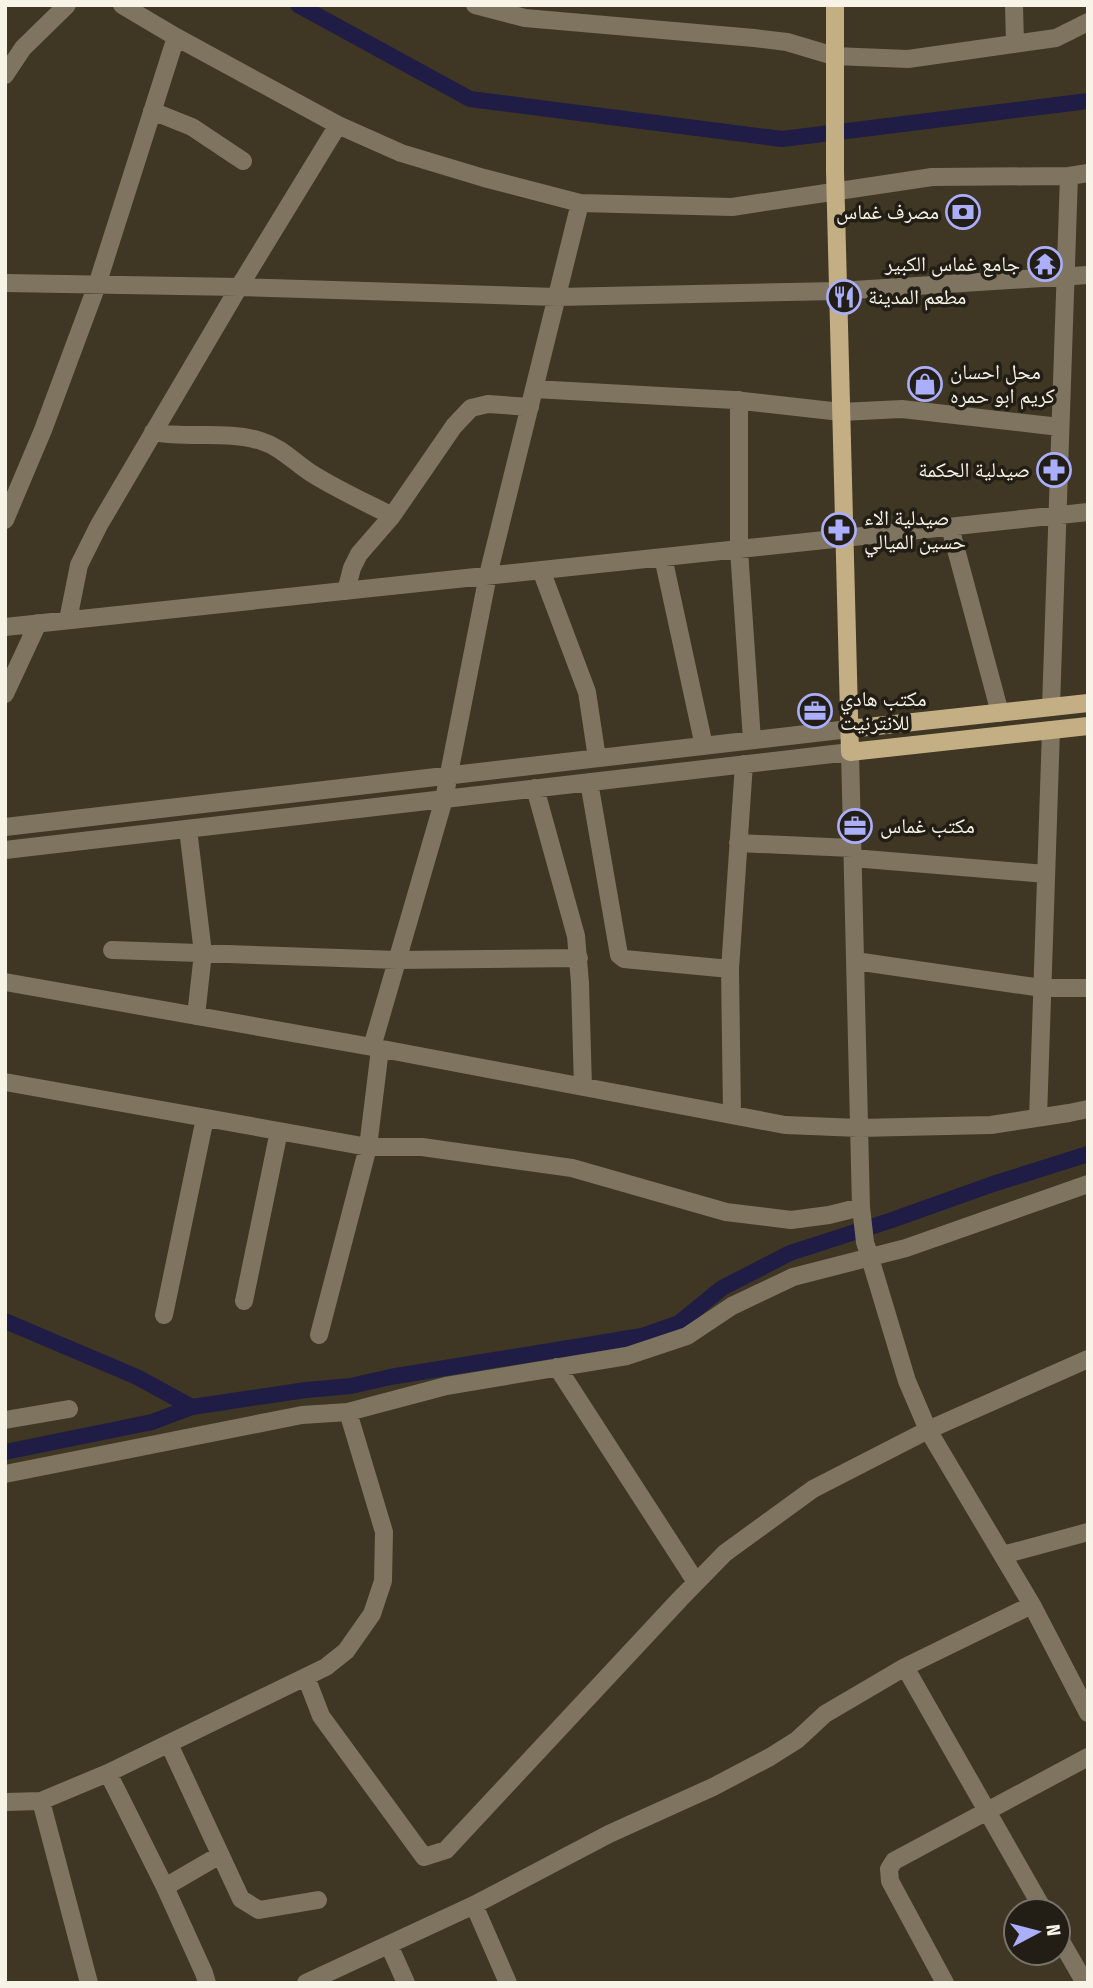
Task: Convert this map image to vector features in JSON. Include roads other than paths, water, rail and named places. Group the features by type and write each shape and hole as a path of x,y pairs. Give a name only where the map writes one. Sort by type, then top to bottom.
{"main road":[{"path":"835,5 835,192 849,752 1088,726"},
{"path":"849,729 1088,703"}],"street":[{"path":"5,75 23,48 67,5"},
{"path":"122,5 338,125 401,153 484,178 580,202 732,207 932,177 1069,176 1088,173"},
{"path":"475,5 524,18 787,42 834,56 908,59 1056,38 1088,22"},
{"path":"582,23 587,5"},
{"path":"1014,5 1014,44"},
{"path":"5,520 44,430 97,285 176,37"},
{"path":"152,111 192,127 243,161"},
{"path":"68,620 79,565 99,525 338,125"},
{"path":"1051,707 1069,176"},
{"path":"319,1335 368,1147 376,1048 397,960 444,799 488,575 580,202"},
{"path":"5,284 239,287 557,298 838,291 1088,275"},
{"path":"534,388 739,400 841,412 902,409 1060,427"},
{"path":"739,400 739,550 752,740"},
{"path":"346,591 359,554 392,516 454,426 471,408 488,404 530,407"},
{"path":"153,432 261,441 290,455 310,472 392,516"},
{"path":"5,627 1088,512"},
{"path":"950,527 1000,713"},
{"path":"663,557 704,746"},
{"path":"541,570 587,692 597,758"},
{"path":"5,694 38,624"},
{"path":"5,827 849,729"},
{"path":"1038,1118 1051,730"},
{"path":"5,850 849,752 861,1207 867,1250 907,1381 928,1430 1032,1605 1088,1713"},
{"path":"732,1115 730,969 744,764"},
{"path":"589,782 619,955 624,959 730,969"},
{"path":"535,788 576,936 583,1087"},
{"path":"188,829 203,953 196,1016"},
{"path":"738,843 1046,874"},
{"path":"111,950 397,960 579,958"},
{"path":"855,961 1042,988 1088,988"},
{"path":"5,982 785,1125 859,1128 991,1125 1088,1109"},
{"path":"5,1082 368,1147 422,1147 572,1168 726,1212 752,1216 791,1220 829,1216 861,1207"},
{"path":"164,1315 205,1118"},
{"path":"244,1301 279,1131"},
{"path":"5,1474 302,1415 348,1412 446,1385 626,1356 687,1336 732,1306 793,1277 867,1250 906,1248 1088,1184"},
{"path":"306,1677 321,1716 424,1857 446,1850 725,1553 813,1489 928,1430 1088,1359"},
{"path":"557,1367 696,1582"},
{"path":"5,1420 69,1409"},
{"path":"5,1802 41,1801 108,1773 326,1667 346,1651 372,1614 383,1581 383,1532 348,1412"},
{"path":"1003,1555 1088,1532"},
{"path":"306,1983 474,1905 609,1834 713,1787 770,1757 797,1740 825,1714 905,1667 1032,1605"},
{"path":"905,1667 1036,1897"},
{"path":"169,1744 241,1899 259,1910 318,1900"},
{"path":"945,1983 890,1881 889,1869 894,1861 1088,1757"},
{"path":"108,1773 165,1887 207,1983"},
{"path":"41,1801 89,1983"},
{"path":"165,1887 220,1855"},
{"path":"474,1905 508,1983"},
{"path":"389,1945 406,1983"},
{"path":"1072,1961 1084,1983"}],"waterway":[{"path":"298,5 470,99 782,139 1088,101"},
{"path":"5,1452 152,1422 192,1407 351,1386 390,1377 642,1336 679,1323 722,1288 790,1253 1088,1154"},
{"path":"5,1321 137,1377 192,1407"}],"place":[{"name":"مصرف غماس","path":"963,212"},
{"name":"جامع غماس الكبير","path":"1045,264"},
{"name":"مطعم المدينة","path":"844,297"},
{"name":"محل احسان كريم ابو حمره","path":"925,384"},
{"name":"صيدلية الحكمة","path":"1054,470"},
{"name":"صيدلية الاء حسين الميالي","path":"839,530"},
{"name":"مكتب هادي للانترنيت","path":"815,711"},
{"name":"مكتب غماس","path":"855,826"}]}
